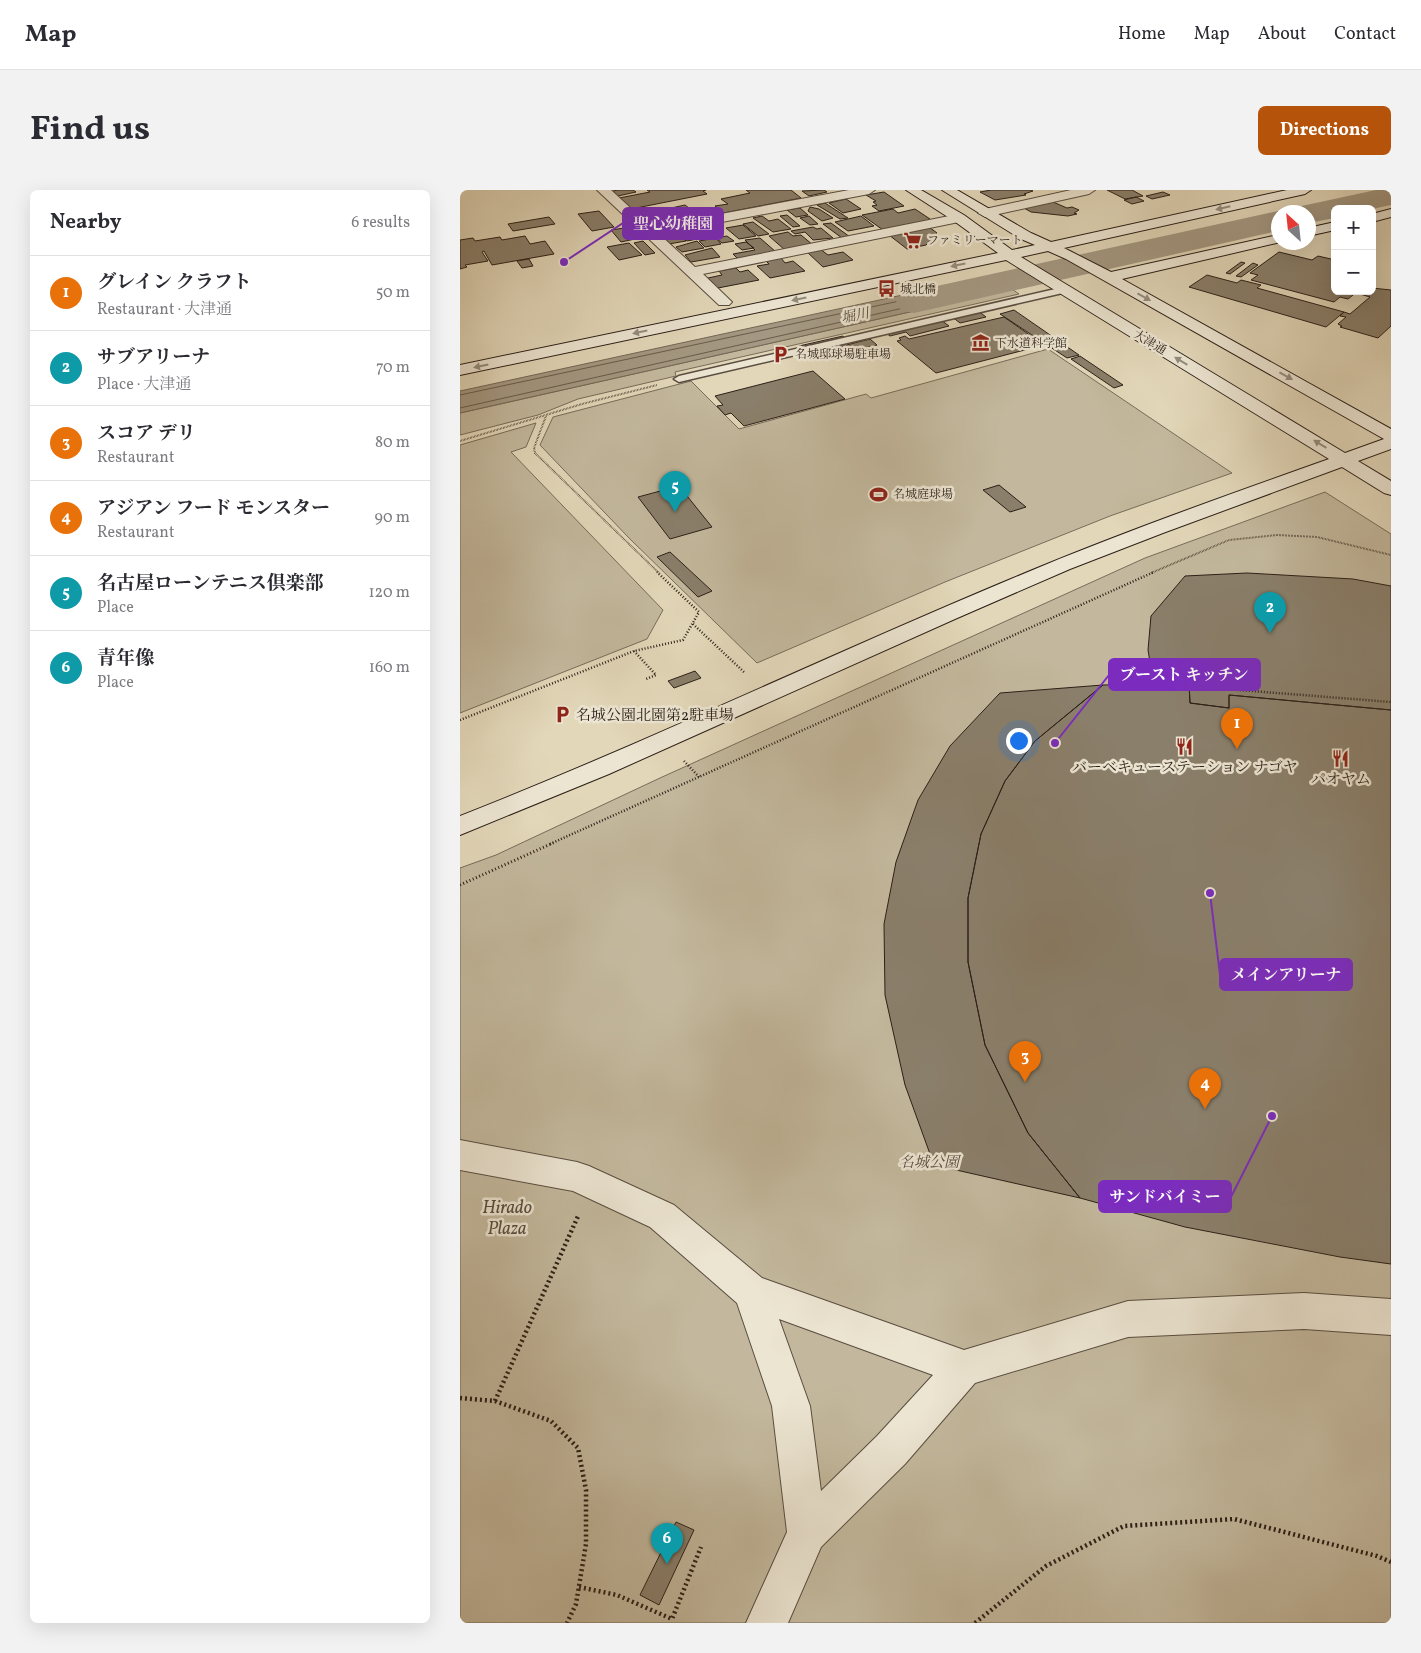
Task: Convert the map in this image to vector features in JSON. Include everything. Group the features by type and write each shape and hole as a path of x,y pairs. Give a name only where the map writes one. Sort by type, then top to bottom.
{"street":[{"path":"604,190 724,302"},
{"path":"649,232 869,190"},
{"name":"大津通","path":"912,190 959,218 1026,268 1391,489"},
{"path":"948,190 1026,236 1052,246 1106,275 1391,436"},
{"path":"985,213 1089,190"},
{"path":"1207,198 1245,190"},
{"path":"460,356 724,302 1001,250 1052,246 1304,190"},
{"path":"1376,217 1391,213"},
{"path":"692,272 959,218"},
{"path":"1316,230 1331,227"},
{"path":"460,370 1001,250 1026,236 1051,231"},
{"path":"1106,275 1271,240"},
{"path":"460,826 564,785 1019,583 1117,544 1391,443"},
{"path":"460,1155 577,1177 662,1216 751,1292 964,1368"},
{"path":"751,1292 791,1406 807,1533"},
{"path":"767,1623 807,1533 891,1450 964,1368 1128,1319 1304,1311 1391,1316"}],"lane":[{"path":"679,379 1059,287"}],"path":[{"path":"460,441 582,404 679,379"},
{"path":"460,720 634,651 683,640 699,612 535,453 534,448 546,416"},
{"path":"460,885 1132,581 1229,540 1277,535 1318,537 1391,555"},
{"path":"693,624 749,677"},
{"path":"634,651 656,675 646,680"},
{"path":"1201,687 1391,702"},
{"path":"1330,698 1332,704"},
{"path":"682,759 700,778"},
{"path":"495,1401 592,1184"},
{"path":"460,1398 495,1401 551,1421 578,1448 586,1490 586,1544 576,1604 567,1623"},
{"path":"976,1623 1046,1566 1124,1526 1234,1518 1377,1556 1391,1562"},
{"path":"579,1587 617,1595 672,1619 702,1547"}],"green space":[{"path":"1012,289 1019,294 675,372 676,376 578,399 538,415 460,435 460,413"},
{"name":"名城庭球場","path":"1048,349 1232,473 1110,516 945,582 757,663 629,538 540,445 553,417 691,381 739,429 866,394 871,398"},
{"path":"536,423 526,447 511,452 663,610 647,639 460,713 460,445"},
{"name":"名城公園","path":"1325,492 1391,534 1391,1623 460,1623 460,868 496,855 660,778 1145,558"}],"water":[{"path":"990,276 1012,289 460,413 460,391"}],"building":[{"path":"633,190 636,192 618,196 613,191"},
{"path":"647,190 706,190 703,191 707,194 631,209 619,198 650,192"},
{"path":"746,190 791,190 801,198 724,213 715,206 728,204 721,199 750,193"},
{"path":"824,190 827,192 809,196 802,191"},
{"path":"991,190 1033,191 1024,194 1026,195 995,200 980,192"},
{"path":"1107,190 1132,190 1143,196 1125,199"},
{"path":"884,192 904,206 879,211 872,206 877,205 873,202 876,201 866,195"},
{"path":"1163,192 1170,195 1152,199 1146,196"},
{"path":"1136,197 1144,201 1132,204 1124,200"},
{"path":"846,199 861,209 843,213 829,203"},
{"path":"1053,202 1067,208 1072,207 1079,210 1074,213 1077,214 1068,216 1031,212 1024,208"},
{"path":"825,203 848,218 840,219 817,205"},
{"path":"685,205 698,215 649,225 639,215"},
{"path":"810,207 819,209 833,218 822,221 808,211"},
{"path":"800,208 808,215 796,217 787,210"},
{"path":"893,209 898,213 915,209 930,219 925,222 883,230 862,215"},
{"path":"599,211 614,227 592,231 578,214"},
{"path":"787,215 800,226 793,227 780,216"},
{"path":"762,216 769,221 778,219 791,229 773,232 753,218"},
{"path":"809,216 818,224 810,225 800,218"},
{"path":"861,216 874,226 848,231 835,222"},
{"path":"549,217 555,224 513,231 508,224"},
{"path":"753,222 769,234 758,236 743,224"},
{"path":"831,223 850,237 842,238 823,224"},
{"path":"713,225 723,234 687,241 678,233"},
{"path":"743,225 756,236 739,239 726,228"},
{"path":"813,227 821,228 833,238 813,240 805,232 795,234 791,231"},
{"name":"ファミリーマート","path":"929,227 937,233 926,245 907,249 889,235"},
{"path":"624,228 635,239 621,242 611,230"},
{"path":"788,232 793,236 801,235 813,245 785,250 769,236"},
{"path":"677,233 686,241 669,244 661,236"},
{"path":"525,236 530,244 545,241 554,254 492,265 484,251 482,252 488,261 465,265 467,267 460,269 460,240 473,238 475,241 500,237 502,240"},
{"path":"727,236 734,241 722,243 716,238"},
{"path":"716,238 721,244 705,247 699,241"},
{"path":"760,238 776,252 738,259 733,254 755,250 745,240"},
{"path":"643,241 655,253 645,255 634,243"},
{"path":"697,241 704,248 682,252 676,247"},
{"path":"746,242 754,248 742,250 735,244"},
{"path":"629,243 642,255 619,260 607,247"},
{"path":"712,248 720,257 691,262 685,255"},
{"path":"820,249 828,255 843,252 853,260 823,267 806,251"},
{"path":"1279,252 1312,260 1318,256 1331,259 1331,295 1353,295 1348,299 1340,297 1334,302 1251,280 1258,275 1250,273"},
{"path":"781,258 785,263 793,261 805,271 770,278 757,266 769,264 766,261"},
{"path":"529,259 533,266 522,268 517,261"},
{"path":"1241,262 1245,263 1230,274 1226,273"},
{"path":"1253,263 1258,265 1241,277 1236,276"},
{"path":"736,268 740,272 748,270 759,280 718,288 708,278 722,275 719,271"},
{"path":"1207,275 1237,283 1241,280 1261,285 1257,288 1344,312 1326,327 1189,287"},
{"path":"1376,288 1391,290 1391,326 1378,338 1340,327 1342,326 1338,324 1346,317 1340,316 1344,312 1350,314 1370,297 1363,295 1376,295"},
{"path":"977,310 986,317 960,323 951,316"},
{"path":"1014,310 1079,355 1067,358 1000,314"},
{"path":"1004,317 1044,345 936,373 897,341 905,336 909,339"},
{"path":"941,320 949,326 910,336 906,332 890,336 886,333"},
{"path":"843,336 847,340 803,350 799,346"},
{"path":"870,339 877,345 818,360 811,354"},
{"path":"1080,356 1123,385 1114,388 1071,359"},
{"path":"813,371 845,399 744,426 731,413 725,415 717,406 723,405 715,396"},
{"path":"999,485 1026,507 1010,512 983,490"},
{"path":"679,486 712,527 670,539 638,497"},
{"path":"670,552 712,591 698,597 657,557"},
{"path":"1247,573 1353,579 1391,586 1391,710 1229,695 1229,708 1190,703 1189,683 1162,684 1150,662 1148,650 1151,616 1185,576"},
{"path":"695,671 701,678 674,688 668,681"},
{"path":"1189,683 1190,703 1229,708 1229,695 1391,710 1391,1264 1340,1257 1185,1227 1080,1198 1028,1133 985,1045 968,962 968,898 981,834 1005,781 1035,741 1103,685"},
{"path":"1103,685 1035,741 1005,781 981,834 968,898 968,962 985,1045 1028,1133 1080,1198 934,1165 905,1085 885,995 884,924 896,862 918,800 950,746 1000,693"},
{"path":"676,1522 694,1530 659,1605 640,1595"}],"waterway":[{"name":"堀川","path":"1316,212 1391,196"},
{"name":"堀川","path":"914,302 1271,223"}],"place":[{"name":"ファミリーマート","path":"913,240"},
{"name":"聖心幼稚園","path":"564,262"},
{"name":"城北橋","path":"886,289"},
{"name":"下水道科学館","path":"981,343"},
{"name":"名城邸球場駐車場","path":"781,354"},
{"name":"名城庭球場","path":"879,494"},
{"name":"名古屋ローンテニス倶楽部","path":"675,512"},
{"name":"サブアリーナ","path":"1270,633"},
{"name":"名城公園北園第2駐車場","path":"562,715"},
{"name":"ブースト キッチン","path":"1055,743"},
{"name":"バーベキューステーション ナゴヤ","path":"1185,746"},
{"name":"グレイン クラフト","path":"1237,749"},
{"name":"パオヤム","path":"1341,758"},
{"name":"メインアリーナ","path":"1210,893"},
{"name":"スコア デリ","path":"1025,1082"},
{"name":"アジアン フード モンスター","path":"1205,1109"},
{"name":"サンドバイミー","path":"1272,1116"},
{"name":"青年像","path":"667,1564"}],"park label":[{"name":"Hirado Plaza","path":"507,1217"}]}
